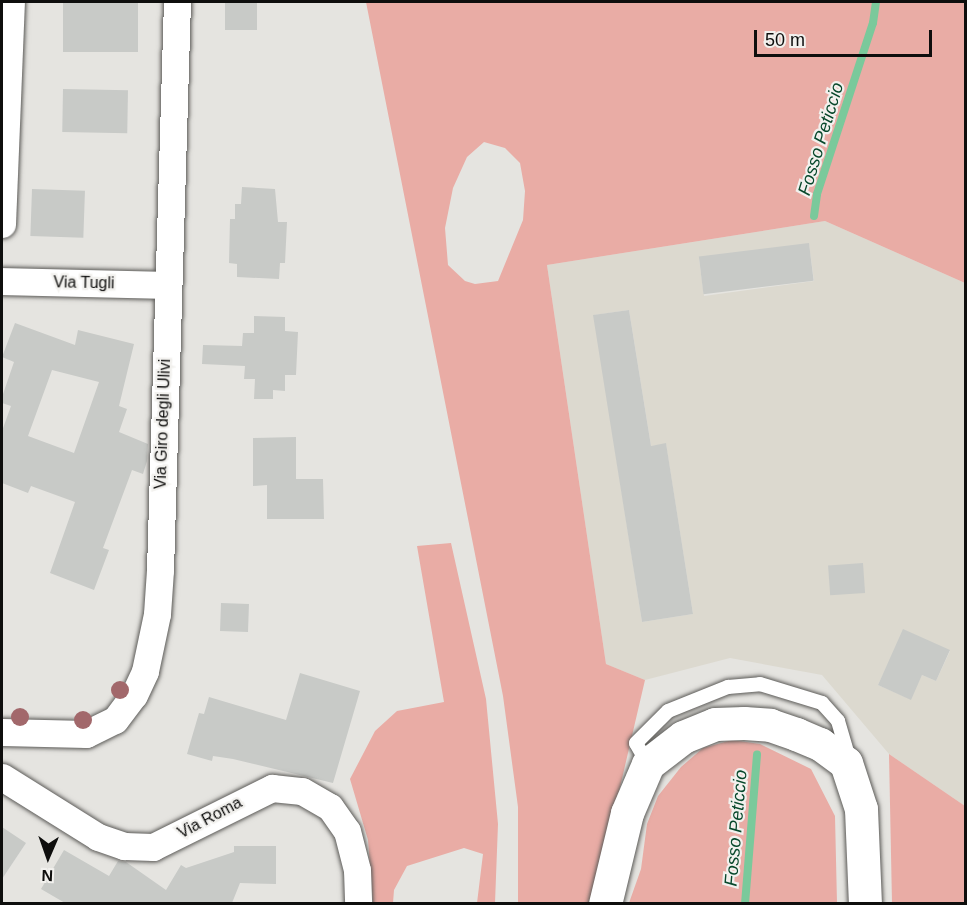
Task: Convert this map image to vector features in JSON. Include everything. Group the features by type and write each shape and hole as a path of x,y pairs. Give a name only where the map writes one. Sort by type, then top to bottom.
{"main road":[{"path":"604,903 627,813 648,764 683,737 715,724 770,725 820,744 846,763 861,809 865,903"}],"street":[{"path":"2,224 11,2"},
{"name":"Via Giro degli Ulivi","path":"2,732 86,735 115,720 134,695 145,670 157,614 160,570 177,2"},
{"name":"Via Tugli","path":"2,281 167,285"},
{"name":"Via Roma","path":"2,777 98,837 124,846 153,847 272,788 302,791 330,807 347,831 357,870 358,903"}],"shaded area":[{"path":"366,2 965,2 965,283 825,221 547,265 606,664 645,680 593,903 518,903 518,807 503,696","holes":["484,142 505,148 520,163 525,191 523,220 498,281 475,284 465,281 448,265 445,228 453,188 467,157"]},
{"path":"825,221 965,283 965,806 889,754 822,675 730,658 645,680 606,664 547,265","holes":["809,244 814,281 704,296 699,259","629,310 651,446 666,444 693,614 642,622 594,315","904,630 950,651 936,681 922,675 910,699 878,685"]},
{"path":"451,543 486,699 498,824 495,903 477,903 483,854 464,848 407,866 394,890 393,903 373,903 368,840 350,779 375,731 397,711 444,702 417,546"},
{"path":"732,740 760,744 811,769 835,816 837,903 629,903 641,869 647,824 658,796 681,767 703,748"},
{"path":"889,754 965,806 965,903 892,903"}],"building":[{"path":"63,2 138,2 138,52 63,52"},
{"path":"225,2 257,2 257,30 225,30"},
{"path":"63,89 128,90 127,133 62,132"},
{"path":"242,187 275,189 278,222 287,222 285,263 280,263 279,279 237,277 237,264 229,263 230,219 235,219 235,204 241,204"},
{"path":"32,189 85,191 83,238 30,236"},
{"path":"809,243 814,281 703,294 699,257"},
{"path":"629,310 651,446 666,443 693,614 642,622 593,315"},
{"path":"254,316 285,317 285,331 298,332 296,375 285,375 285,391 273,390 273,399 254,399 255,379 244,379 245,366 202,364 203,345 242,346 243,333 254,333"},
{"path":"15,323 75,345 78,330 134,344 119,406 127,409 119,432 148,444 147,461 143,474 132,470 103,548 109,550 94,590 50,573 75,502 31,486 28,493 2,483 2,431 11,406 2,403 2,397 14,362 2,357","holes":["52,370 99,382 74,453 28,436"]},
{"path":"296,437 296,479 323,479 324,519 267,519 267,485 253,486 253,438"},
{"path":"863,563 865,593 830,595 828,565"},
{"path":"221,603 249,604 248,632 220,631"},
{"path":"903,629 950,650 936,681 922,675 911,700 878,685"},
{"path":"300,673 360,691 333,783 233,759 213,756 212,761 187,754 199,713 204,714 209,697 286,720"},
{"path":"2,827 26,843 2,879"},
{"path":"234,846 276,846 276,884 240,883 232,903 65,903 41,889 64,850 109,876 118,861 126,862 166,890 181,865 186,868 234,852"}],"waterway":[{"name":"Fosso Peticcio","path":"814,216 817,194 873,23 876,2"},
{"name":"Fosso Peticcio","path":"745,904 757,754"}]}
